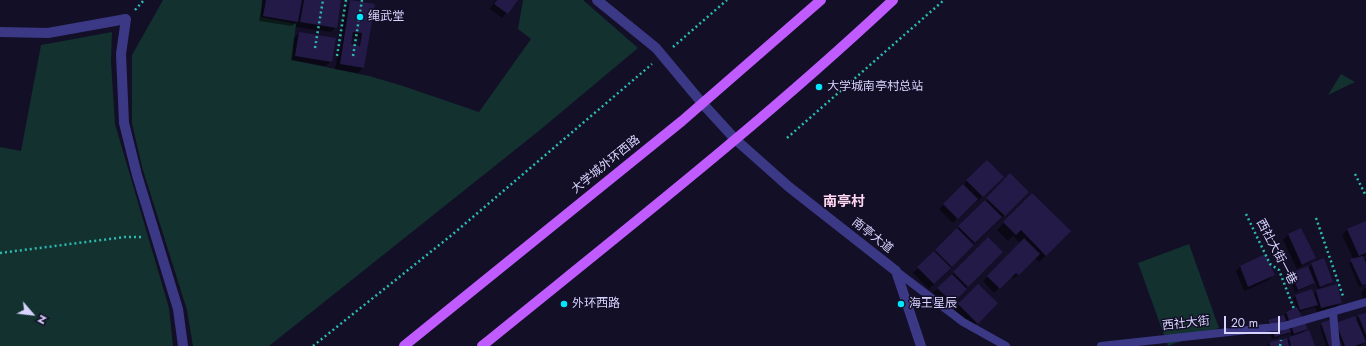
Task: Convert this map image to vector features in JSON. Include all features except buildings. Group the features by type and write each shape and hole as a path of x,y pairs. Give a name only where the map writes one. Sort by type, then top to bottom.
{"main road":[{"name":"大学城外环西路","path":"404,346 702,104 821,0"},
{"path":"482,346 736,139 824,63 893,0"}],"street":[{"name":"南亭大道","path":"597,0 656,48 702,104 736,139 789,186 896,271 921,346"},
{"path":"0,32 48,33 126,19 121,54 124,123 137,175 178,309 183,346"}],"lane":[{"path":"896,271 963,322 1006,346"},
{"name":"西社大街","path":"1102,346 1284,326 1366,302"},
{"path":"1333,312 1336,346"}],"path":[{"path":"315,48 323,0"},
{"path":"337,56 346,0"},
{"path":"353,56 362,0"},
{"path":"313,346 453,234 727,0"},
{"path":"787,138 944,0"},
{"path":"1355,174 1366,196"},
{"name":"西社大街一巷","path":"1246,214 1270,264 1279,270 1299,321"},
{"path":"1316,218 1341,291"},
{"path":"0,253 125,237 148,238"}],"green space":[{"path":"163,0 262,0 261,17 296,24 292,60 369,76 479,112 531,39 518,29 523,0 583,0 638,48 540,130 269,346 193,346 187,310 142,167 132,123 132,55"},
{"path":"112,32 111,61 115,124 169,308 173,346 0,346 0,147 21,151 41,45"},
{"path":"1341,74 1355,82 1328,95"},
{"path":"1189,244 1219,328 1168,346 1138,263"}],"place":[{"name":"绳武堂","path":"360,17"},
{"name":"大学城南亭村总站","path":"819,87"},
{"name":"外环西路","path":"564,304"},
{"name":"海王星辰","path":"901,304"}],"district":[{"name":"南亭村","path":"844,203"}]}
